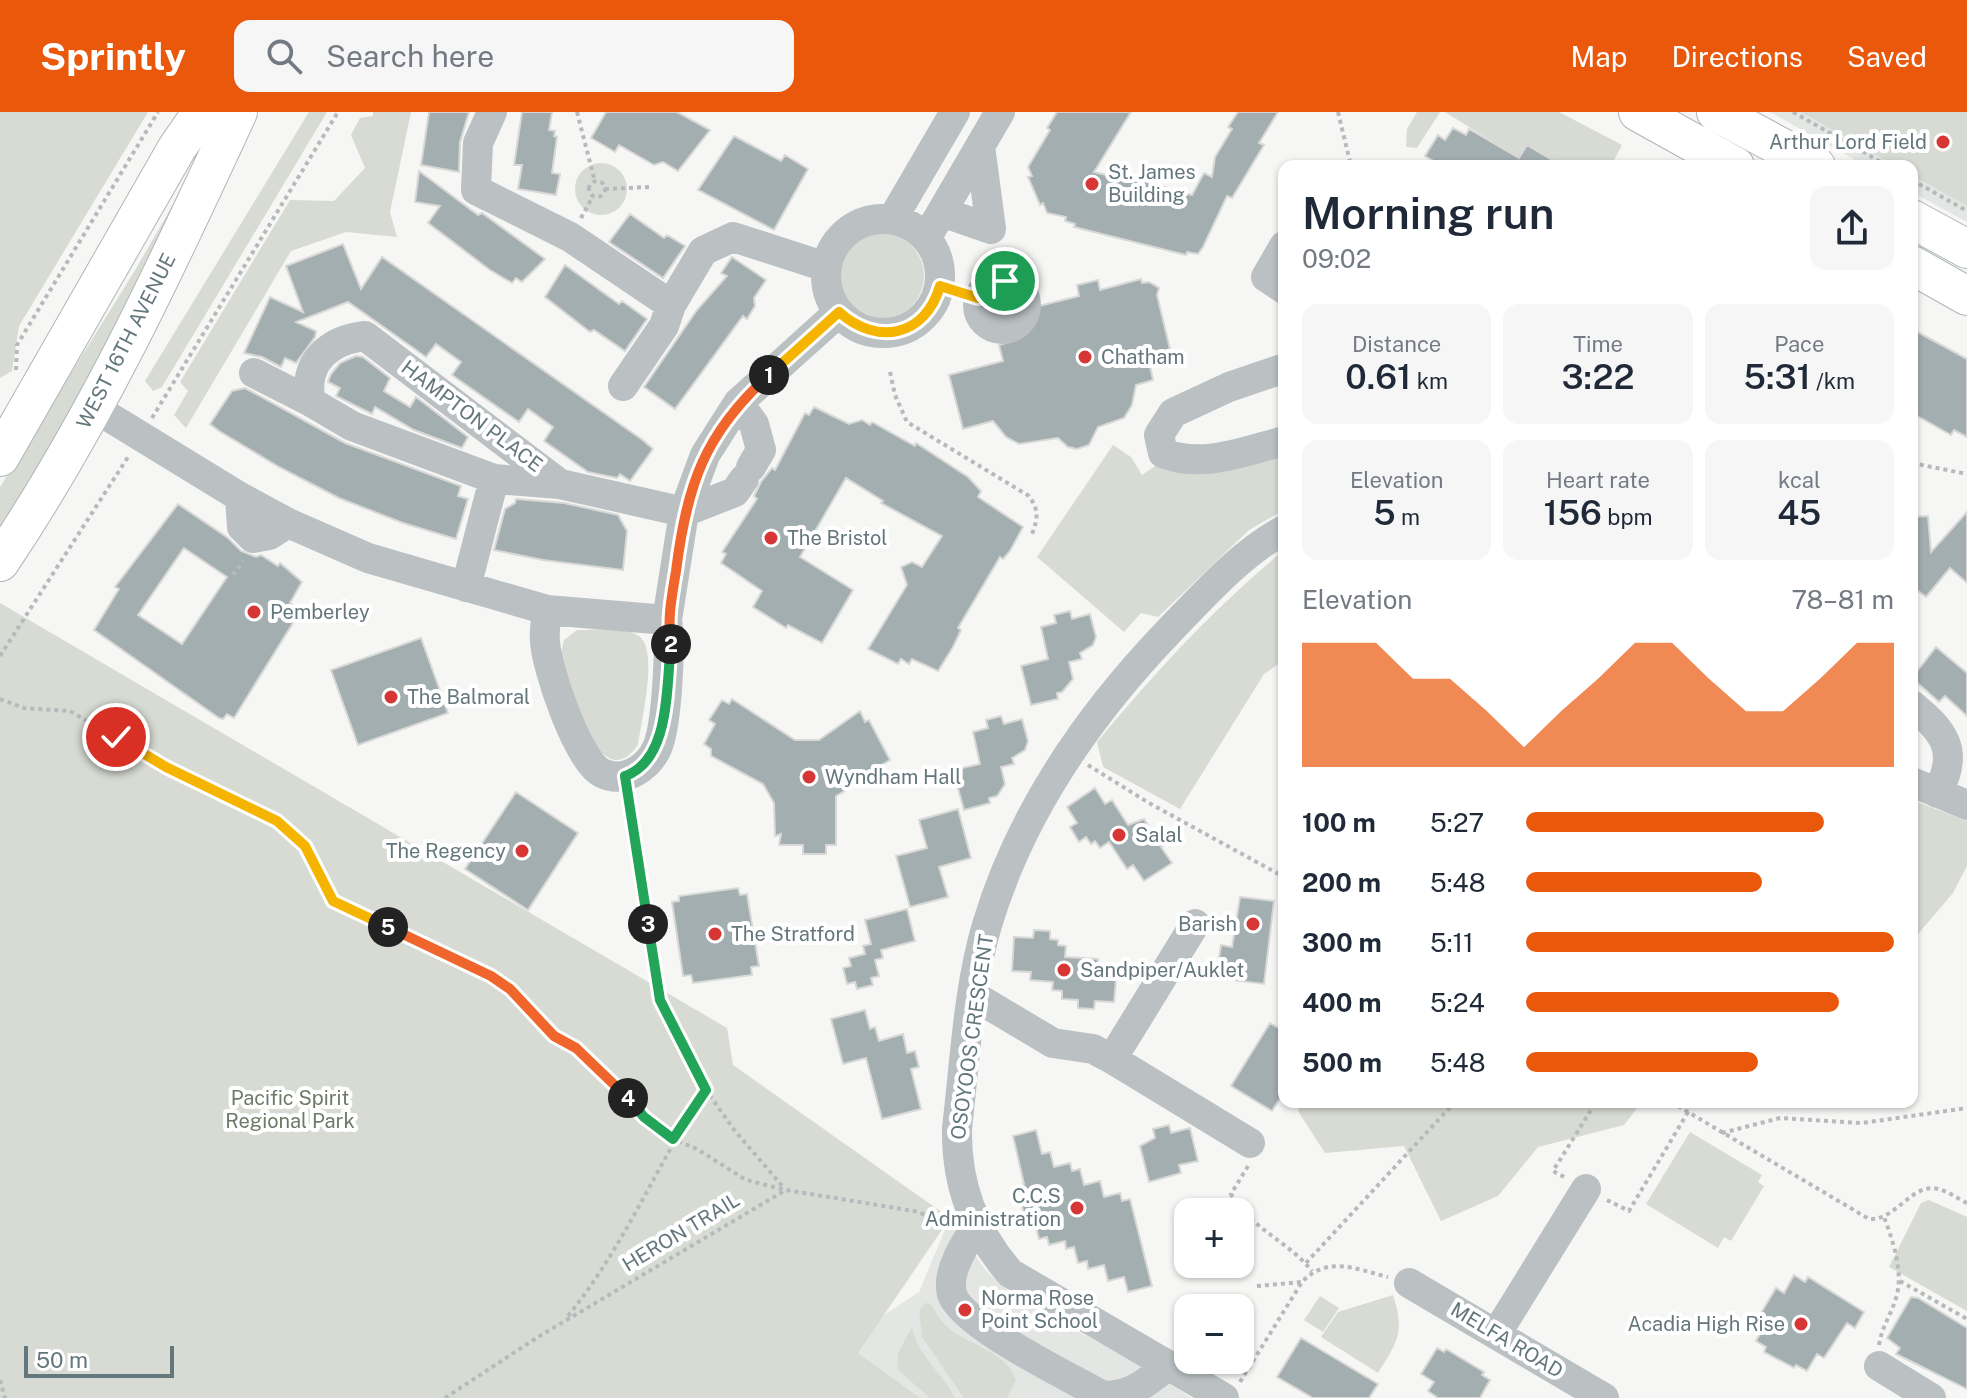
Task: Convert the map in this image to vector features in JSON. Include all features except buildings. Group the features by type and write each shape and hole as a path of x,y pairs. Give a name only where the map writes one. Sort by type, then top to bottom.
{"main road":[{"path":"0,457 177,148 202,112"},
{"name":"WEST 16TH AVENUE","path":"0,562 93,407 144,311 238,112"},
{"path":"1638,112 1724,160"},
{"path":"1716,112 1805,160"},
{"path":"1918,222 1967,249"},
{"path":"1918,268 1967,296"}],"street":[{"path":"492,112 478,143 476,190 570,237 671,305"},
{"path":"893,218 955,112"},
{"path":"980,146 991,229 934,225 912,225 893,218 875,219 858,224 843,235 832,250 826,267 826,283 839,312 852,324 868,331 886,333 904,330 929,311 940,286 941,269 934,225 980,146 1000,112"},
{"path":"623,386 664,326 671,305 703,251 733,237 826,267"},
{"path":"1278,256 1266,277 1278,285"},
{"path":"940,286 978,298"},
{"path":"547,610 546,651 582,752 599,772 625,776 649,761 659,742 671,644 667,620 684,512 705,455 738,403 839,312"},
{"name":"HAMPTON PLACE","path":"311,402 308,388 326,348 345,338 365,336 560,484"},
{"name":"HAMPTON PLACE","path":"254,373 352,426 494,479 560,484"},
{"path":"1278,375 1229,387 1173,413 1159,435 1163,453 1179,460 1203,461 1278,442"},
{"path":"560,484 684,512 735,492 761,450 754,424 738,403"},
{"path":"93,407 240,497 288,523 368,558 547,610 667,620"},
{"path":"466,587 494,479"},
{"name":"OSOYOOS CRESCENT","path":"1230,1394 1167,1366 1010,1273 969,1223 956,1157 957,1128 974,996 987,927 1009,862 1030,818 1062,762 1149,652 1240,562 1278,534"},
{"path":"1918,710 1938,728 1948,755 1949,772 1925,787"},
{"path":"1925,787 1967,805"},
{"path":"1112,1059 1195,924"},
{"path":"974,996 1053,1043 1093,1049 1112,1059 1250,1143"},
{"path":"1497,1333 1586,1189"},
{"path":"969,1223 967,1240 951,1282 956,1301 972,1321 1103,1396 1122,1396 1145,1385 1167,1366"},
{"name":"MELFA ROAD","path":"1409,1283 1604,1398"},
{"path":"1879,1366 1931,1398"}],"path":[{"path":"16,382 17,345 158,112"},
{"path":"151,419 338,112"},
{"path":"577,112 595,182"},
{"path":"1338,112 1350,160"},
{"path":"1793,112 1877,160"},
{"path":"595,182 603,184 605,189"},
{"path":"595,182 589,187 591,195 600,196 605,189"},
{"path":"1918,183 1967,211"},
{"path":"605,189 649,187"},
{"path":"890,372 895,395 907,422 1029,496 1036,506 1038,520 1032,534"},
{"path":"0,656 131,452"},
{"path":"1918,464 1967,474"},
{"path":"233,575 245,557"},
{"path":"0,699 24,708 70,711 166,767 277,821 305,846 333,901 491,976 510,989 554,1036 576,1048 644,1117 673,1139 697,1149 746,1180 969,1223"},
{"path":"1080,760 1149,803 1278,874"},
{"path":"625,776 660,1000 706,1090 735,1131 786,1190"},
{"path":"565,1320 590,1290 624,1236 673,1139 706,1090"},
{"path":"1306,1263 1449,1108"},
{"path":"1592,1108 1553,1171 1629,1211 1689,1108"},
{"path":"1681,1108 1869,1219 1884,1217 1926,1189 1937,1188 1967,1203"},
{"path":"1722,1133 1780,1118 1862,1123 1967,1108"},
{"path":"1250,1143 1259,1147 1231,1194 1258,1228 1299,1255 1312,1271"},
{"name":"HERON TRAIL","path":"445,1398 565,1320 786,1190"},
{"path":"1879,1366 1876,1360 1882,1325 1896,1300 1900,1281 1884,1217"},
{"path":"1230,1394 1312,1271 1338,1264 1409,1283"},
{"path":"1900,1281 1967,1319"},
{"path":"1257,1286 1302,1282"},
{"path":"0,1380 5,1398"}],"shaded area":[{"path":"1770,112 1967,112 1967,222 1918,195 1918,160 1855,160"},
{"name":"Norma Rose Point School","path":"950,1218 986,1271 1017,1298 1141,1366 1192,1398 820,1398 874,1322 919,1292"}],"green space":[{"path":"0,112 148,112 19,326 12,371 0,378"},
{"path":"309,112 327,112 162,387 153,391 145,381"},
{"path":"373,112 411,112 390,212 397,237 346,232 291,251 186,428 174,415 188,391 180,382 290,200 334,201 365,168 351,135 360,118 373,116"},
{"path":"1417,112 1440,112 1417,148 1406,147 1407,129"},
{"path":"1445,112 1559,112 1622,145 1614,160 1519,158"},
{"path":"1801,112 1967,112 1967,206 1918,178 1918,160 1885,160"},
{"path":"601,163 619,171 627,189 619,207 601,215 583,207 575,189 583,171"},
{"path":"193,170 185,203 0,541 0,487 134,272"},
{"path":"881,233 898,236 912,245 921,259 924,276 921,293 912,307 898,316 881,319 864,316 850,307 841,293 838,276 841,259 850,245 864,236"},
{"path":"1113,445 1131,457 1142,475 1161,462 1278,452 1278,513 1249,530 1158,617 1141,613 1124,632 1037,557"},
{"path":"1278,555 1278,664 1264,674 1180,809 1103,767 1097,742 1186,642"},
{"name":"Pacific Spirit Regional Park","path":"0,603 727,1028 733,1065 950,1218 858,1353 920,1398 0,1398"},
{"path":"577,630 625,631 639,636 645,644 648,671 638,745 623,758 610,758 598,748 579,709 561,653 564,640"},
{"path":"1918,802 1967,821 1967,866 1953,893 1918,934"},
{"path":"1299,1108 1637,1108 1624,1125 1538,1147 1498,1196 1441,1221 1404,1146 1325,1153"},
{"path":"1690,1132 1762,1175 1758,1182 1764,1186 1731,1241 1724,1237 1718,1248 1646,1204"},
{"path":"1929,1200 1967,1217 1967,1311 1889,1267 1921,1203"},
{"path":"1393,1295 1399,1318 1398,1336 1378,1373 1321,1337 1338,1312"},
{"path":"1320,1296 1339,1308 1323,1332 1304,1320"},
{"path":"925,1303 930,1304 953,1332 995,1355 1012,1370 1016,1380 1007,1398 964,1398 922,1337 919,1311"},
{"path":"912,1327 919,1347 955,1398 930,1398 897,1369 898,1353"}],"place":[{"name":"Arthur Lord Field","path":"1943,142"},
{"name":"St. James Building","path":"1092,184"},
{"name":"Chatham","path":"1085,357"},
{"name":"The Bristol","path":"771,538"},
{"name":"Pemberley","path":"254,612"},
{"name":"The Balmoral","path":"391,697"},
{"name":"Wyndham Hall","path":"809,777"},
{"name":"Salal","path":"1119,835"},
{"name":"The Regency","path":"522,851"},
{"name":"Barish","path":"1253,924"},
{"name":"The Stratford","path":"715,934"},
{"name":"Sandpiper/Auklet","path":"1064,970"},
{"name":"C.C.S Administration","path":"1077,1208"},
{"name":"Norma Rose Point School","path":"965,1310"},
{"name":"Acadia High Rise","path":"1801,1324"}],"route":[{"path":"116,737 166,767 277,821 305,846 333,901 491,976 510,989 554,1036 576,1048 625,1094 644,1117 673,1139 706,1090 660,1000 625,776 649,761 659,742 671,644 667,620 684,512 705,455 738,403 839,312 852,324 868,331 886,333 904,330 929,311 940,286 978,298 985,287 1005,281"}]}
